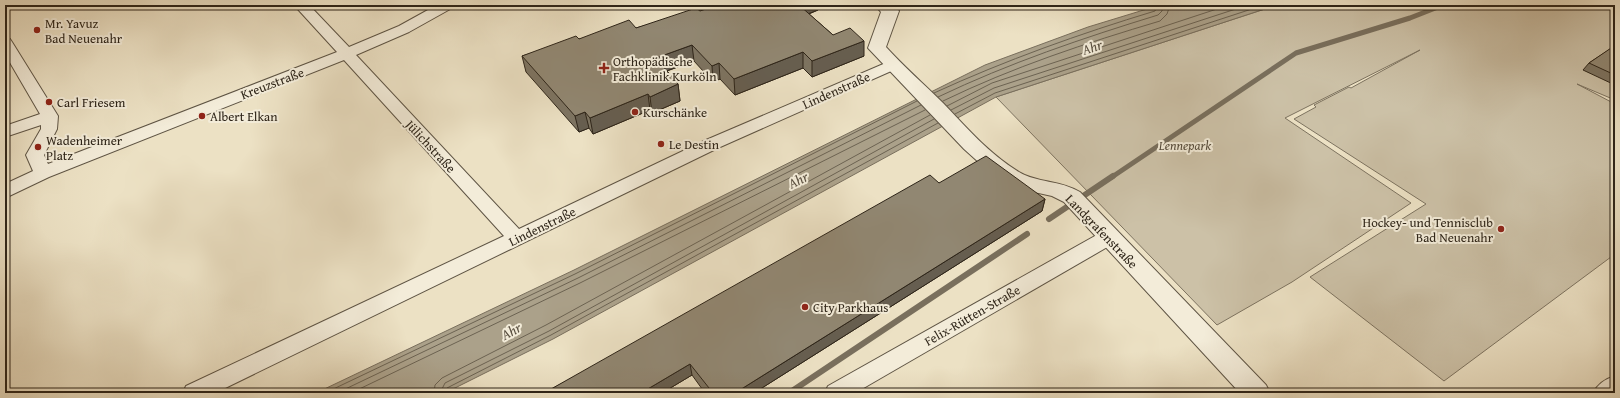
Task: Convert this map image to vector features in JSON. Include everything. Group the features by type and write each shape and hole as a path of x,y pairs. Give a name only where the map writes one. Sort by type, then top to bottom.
{"street":[{"name":"Jülichstraße","path":"301,5 517,238"},
{"name":"Kreuzstraße","path":"5,192 43,173 346,54 404,29 447,5"},
{"name":"Landgrafenstraße","path":"884,5 890,11 880,32 876,48 968,141 1013,178 1036,187 1066,192 1076,201 1249,390"},
{"path":"5,42 50,116 48,129 35,155 43,173"},
{"name":"Lindenstraße","path":"194,393 712,144 893,65"},
{"path":"5,132 50,116"},
{"name":"Felix-Rütten-Straße","path":"836,393 1109,237"},
{"path":"1604,393 1615,385"}],"green space":[{"name":"Lennepark","path":"1277,5 1615,5 1615,100 1577,84 1615,104 1615,254 1444,381 1310,277 1426,204 1294,119 1316,107 1314,105 1349,87 1351,88 1420,50 1285,118 1411,203 1292,282 1217,325 996,97"}],"water":[{"name":"Ahr","path":"1160,5 1277,5 996,97 553,339 445,393 316,393 574,270 985,65 1088,27"}],"building":[{"name":"Orthopädische Fachklinik Kurköln","path":"718,5 799,5 833,35 850,28 864,41 812,61 803,52 734,79 719,63 712,66 692,45 656,58 678,84 650,97 648,94 590,118 585,112 575,116 522,56 576,36 579,39 629,20 636,28 696,8 700,11"},
{"path":"1614,46 1615,75 1589,63"},
{"name":"City Parkhaus","path":"986,156 1045,199 735,393 713,393 690,364 641,393 544,393 930,175 939,183"}],"waterway":[{"path":"1112,177 1296,53 1410,18 1443,5"},
{"path":"1049,219 1113,176"},
{"path":"789,393 1027,234"}],"place":[{"name":"Mr. Yavuz Bad Neuenahr","path":"37,30"},
{"name":"Orthopädische Fachklinik Kurköln","path":"604,68"},
{"name":"Carl Friesem","path":"49,102"},
{"name":"Kurschänke","path":"635,112"},
{"name":"Albert Elkan","path":"202,116"},
{"name":"Le Destin","path":"661,144"},
{"name":"Wadenheimer Platz","path":"38,147"},
{"name":"Hockey- und Tennisclub Bad Neuenahr","path":"1501,229"},
{"name":"City Parkhaus","path":"805,307"}]}
